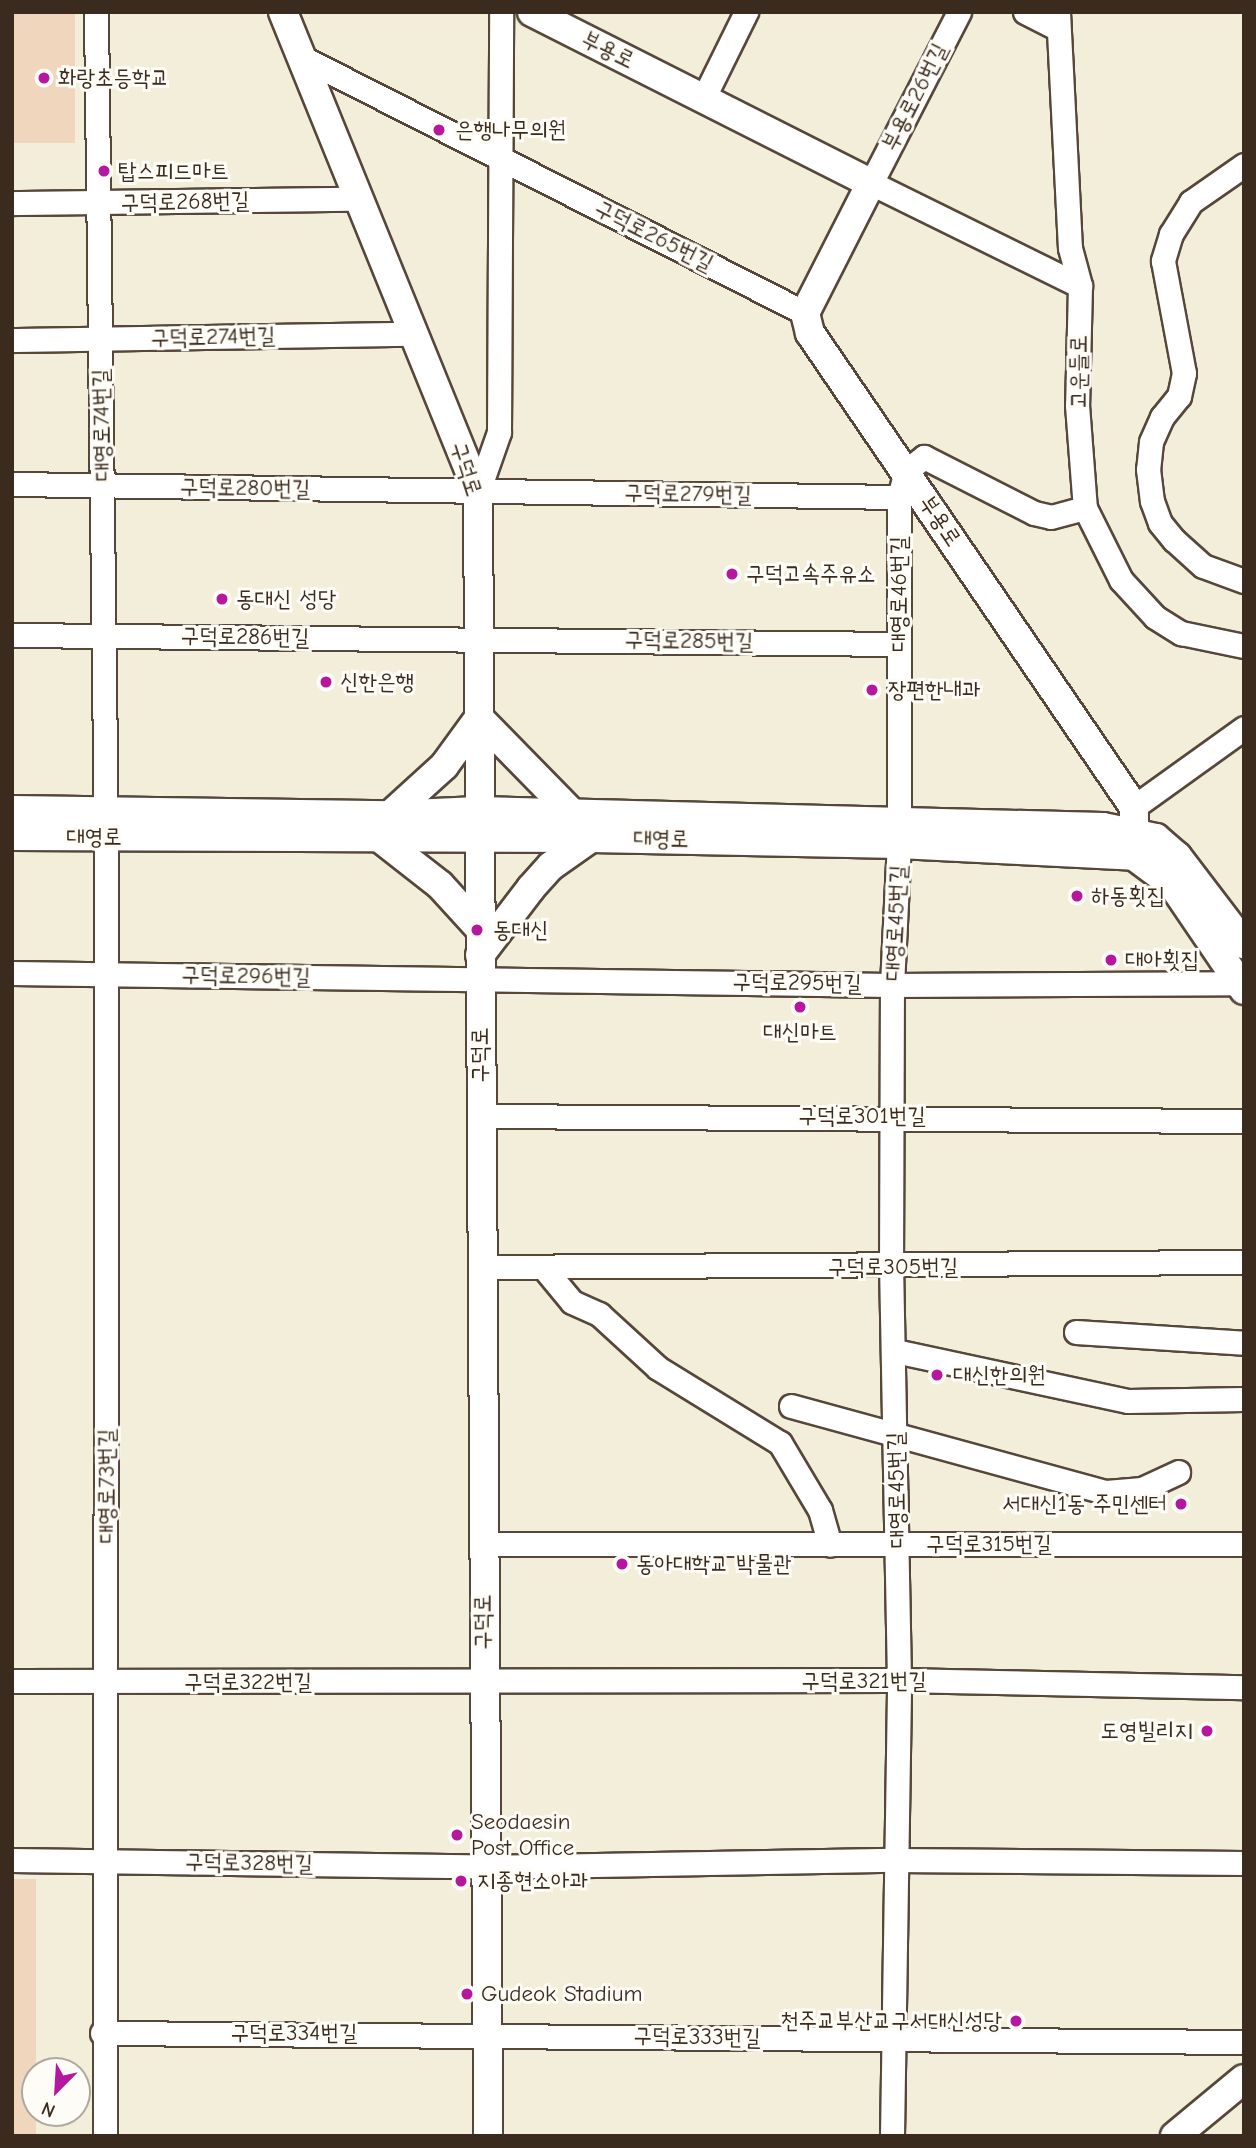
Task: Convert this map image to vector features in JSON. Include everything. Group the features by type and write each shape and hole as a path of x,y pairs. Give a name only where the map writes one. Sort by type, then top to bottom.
{"main road":[{"name":"구덕로","path":"283,12 478,492 483,1684 488,2136"},
{"name":"부용로","path":"534,13 871,183"},
{"path":"805,313 871,183"},
{"name":"부용로","path":"805,313 820,348 902,484 1134,832"},
{"path":"573,814 479,718 444,766 383,825 440,885 480,954 531,887 551,866 591,838"},
{"name":"대영로","path":"12,810 105,823 383,825 478,824 573,814 899,834"},
{"name":"대영로","path":"12,836 105,823"},
{"name":"대영로","path":"478,824 591,838 1134,832 1156,838 1177,856 1244,944"},
{"path":"1134,832 1243,986"},
{"path":"1175,2136 1244,2078"}],"street":[{"name":"대영로74번길","path":"96,12 105,823"},
{"path":"478,492 499,432 501,12"},
{"path":"704,97 746,12"},
{"name":"부용로26번길","path":"871,183 960,12"},
{"path":"1025,12 1058,21"},
{"name":"고운들로","path":"1058,21 1070,248 1080,286 1077,405 1085,508 1121,580 1155,617 1181,633 1244,646"},
{"name":"구덕로265번길","path":"301,57 805,313"},
{"path":"1244,165 1191,202 1171,234 1163,261 1184,373 1179,396 1162,417 1151,442 1148,469 1152,501 1160,523 1174,540 1203,566 1244,581"},
{"name":"부용로","path":"871,183 1080,286"},
{"name":"구덕로268번길","path":"12,203 359,199"},
{"name":"구덕로274번길","path":"12,340 414,334"},
{"path":"902,484 924,457 935,459 1034,513 1051,517 1085,508"},
{"name":"구덕로280번길","path":"12,484 478,492"},
{"name":"구덕로279번길","path":"478,492 902,484"},
{"name":"대영로46번길","path":"899,834 902,484"},
{"name":"구덕로286번길","path":"12,635 478,639"},
{"name":"구덕로285번길","path":"478,639 900,644"},
{"path":"1134,832 1244,728"},
{"name":"대영로73번길","path":"105,823 107,1681 102,2033 105,2136"},
{"name":"대영로45번길","path":"892,2136 894,1860 899,1680 895,1351 891,1268 892,985 899,834"},
{"name":"구덕로296번길","path":"12,973 107,974 480,954"},
{"name":"구덕로295번길","path":"480,954 892,985 1243,986"},
{"name":"구덕로301번길","path":"481,1116 893,1116 1244,1121"},
{"name":"구덕로305번길","path":"481,1267 891,1268 1244,1262"},
{"path":"543,1267 572,1302 599,1314 658,1368 780,1443 820,1510 830,1545"},
{"path":"1076,1332 1244,1343"},
{"path":"895,1351 1128,1401 1244,1399"},
{"path":"791,1406 896,1437 1106,1492 1142,1489 1178,1472"},
{"name":"구덕로315번길","path":"483,1544 1244,1544"},
{"name":"구덕로321번길","path":"483,1684 899,1680 1244,1687"},
{"name":"구덕로322번길","path":"12,1681 483,1684"},
{"name":"구덕로328번길","path":"12,1860 485,1867 894,1860 1244,1863"},
{"name":"구덕로334번길","path":"102,2033 487,2034"},
{"name":"구덕로333번길","path":"487,2034 1244,2042"}],"shaded area":[{"name":"화랑초등학교","path":"12,12 75,12 75,143 12,143"},
{"path":"12,1879 36,1879 36,2057 21,2057 21,2127 36,2127 36,2136 12,2136"}],"place":[{"name":"화랑초등학교","path":"44,78"},
{"name":"은행나무의원","path":"439,130"},
{"name":"탑스피드마트","path":"104,171"},
{"name":"구덕고속주유소","path":"732,574"},
{"name":"동대신 성당","path":"222,599"},
{"name":"신한은행","path":"326,682"},
{"name":"장편한내과","path":"872,690"},
{"name":"하동횟집","path":"1077,896"},
{"name":"동대신","path":"477,930"},
{"name":"대아횟집","path":"1111,960"},
{"name":"대신마트","path":"800,1007"},
{"name":"대신한의원","path":"937,1375"},
{"name":"서대신1동 주민센터","path":"1181,1504"},
{"name":"동아대학교 박물관","path":"622,1564"},
{"name":"도영빌리지","path":"1207,1731"},
{"name":"Seodaesin Post Office","path":"457,1835"},
{"name":"지종현소아과","path":"461,1881"},
{"name":"Gudeok Stadium","path":"467,1994"},
{"name":"천주교부산교구서대신성당","path":"1016,2021"}]}
